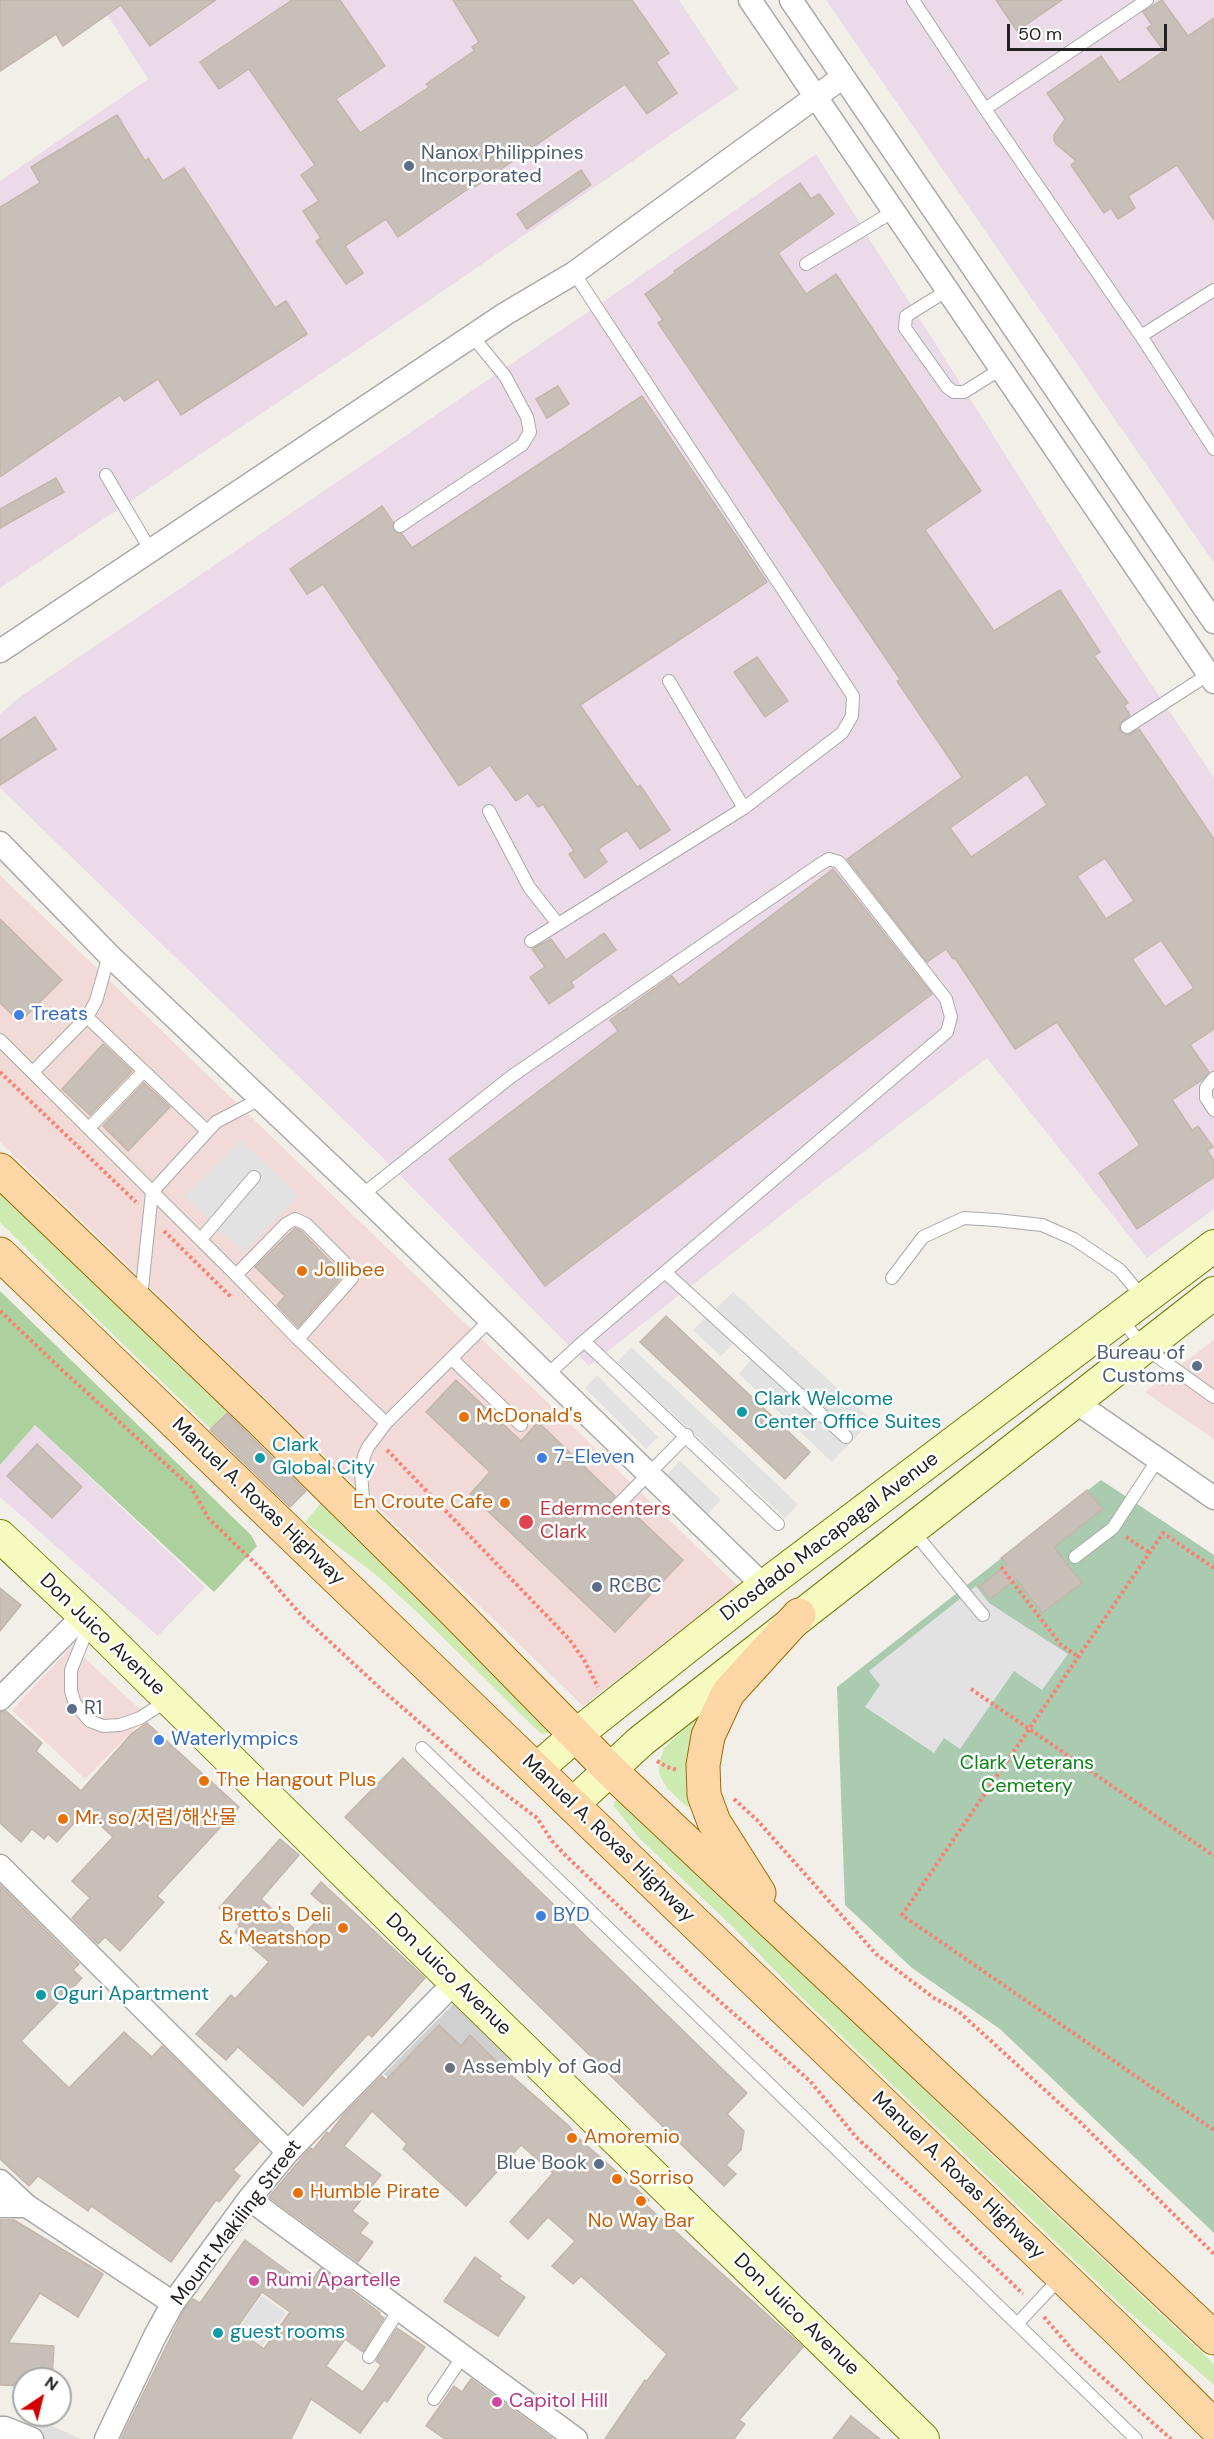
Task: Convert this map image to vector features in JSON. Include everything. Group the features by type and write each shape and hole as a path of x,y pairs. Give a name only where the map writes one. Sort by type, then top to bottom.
{"main road":[{"path":"0,1170 262,1420 609,1769 1214,2338"},
{"name":"Diosdado Macapagal Avenue","path":"537,1769 764,1586 1214,1246"},
{"name":"Manuel A. Roxas Highway","path":"0,1254 537,1769 1214,2426"},
{"name":"Diosdado Macapagal Avenue","path":"573,1804 641,1741 799,1615 1214,1293"},
{"name":"Don Juico Avenue","path":"0,1536 923,2439"},
{"path":"782,1930 714,1822 704,1795 703,1765 708,1736 728,1693 799,1615"}],"street":[{"path":"750,0 1211,678"},
{"path":"791,0 1214,622"},
{"path":"0,651 472,337 574,273 843,76"},
{"path":"0,843 109,955 362,1195 764,1586"},
{"path":"1074,1401 1214,1498"},
{"path":"0,1699 87,1619"},
{"path":"0,1866 288,2152"},
{"name":"Mount Makiling Street","path":"106,2439 173,2303 249,2199 288,2152 454,1982"},
{"path":"0,2181 27,2206 173,2303"},
{"path":"249,2199 576,2439"},
{"path":"0,2206 27,2206"},
{"path":"0,2428 32,2439"}],"lane":[{"path":"913,0 1141,336 1214,449"},
{"path":"985,109 1147,0"},
{"path":"806,264 894,211"},
{"path":"531,941 744,808 842,733 852,716 853,696 574,273"},
{"path":"948,290 906,316 905,328 946,387 954,392 964,392 1001,369"},
{"path":"1141,336 1214,290"},
{"path":"400,526 522,445 530,432 527,417 505,376 472,337"},
{"path":"106,475 151,551"},
{"path":"1127,727 1211,678"},
{"path":"669,681 744,808"},
{"path":"489,811 529,887 558,924"},
{"path":"362,1195 512,1076 819,865 829,860 839,862 946,999 951,1017 946,1032 547,1375"},
{"path":"33,1072 87,1017 96,1001 109,955"},
{"path":"87,1017 207,1131"},
{"path":"0,1040 201,1239 298,1339 386,1424"},
{"path":"90,1128 144,1071"},
{"path":"1214,1078 1206,1088 1206,1098 1214,1110"},
{"path":"140,1305 152,1192 207,1131 223,1118 260,1099"},
{"path":"201,1239 254,1177"},
{"path":"892,1278 923,1237 964,1218 1042,1225 1074,1239 1120,1270 1144,1347 1214,1397"},
{"path":"236,1275 286,1224 295,1219 306,1224 348,1266 352,1275 349,1282 298,1339"},
{"path":"665,1272 846,1437"},
{"path":"365,1522 362,1463 368,1447 386,1424 490,1320"},
{"path":"584,1341 778,1524"},
{"path":"452,1359 521,1425"},
{"path":"614,1509 687,1436"},
{"path":"1075,1557 1113,1528 1158,1459"},
{"path":"912,1529 983,1615"},
{"path":"87,1619 71,1670 71,1691 75,1704 90,1721 103,1726 120,1725 140,1718 169,1699"},
{"path":"422,1748 1136,2439"},
{"path":"1018,2323 1062,2277"},
{"path":"369,2356 400,2308"},
{"path":"434,2399 463,2356"}],"path":[{"path":"0,1072 232,1298"},
{"path":"0,1311 190,1487 208,1519 261,1569 302,1615 381,1689 479,1774 537,1818 552,1841 564,1854 699,1983 810,2081 855,2137 922,2197 1035,2306 1075,2353 1171,2439"},
{"path":"375,1438 569,1639 584,1660 602,1694"},
{"path":"1113,1528 1150,1553"},
{"path":"1214,1568 1163,1533 902,1915 1214,2130"},
{"path":"1001,1567 1061,1645 1079,1657"},
{"path":"971,1689 1214,1856"},
{"path":"659,1763 703,1778 729,1794 757,1820 876,1954 934,1998 963,2016 1081,2123 1214,2254"}],"shaded area":[{"path":"98,0 679,0 738,89 358,349 0,588 0,181 148,79"},
{"path":"826,0 1214,0 1214,563"},
{"path":"816,154 1127,648 1214,778 1214,1209 1147,1258 987,1058 803,1198 589,1366 377,1152 0,788 0,714 20,697 610,297"},
{"path":"0,875 738,1586 583,1706 0,1142"},
{"path":"241,1140 298,1196 243,1253 185,1196"},
{"path":"733,1292 872,1420 832,1462 739,1374 751,1360 734,1343 721,1356 693,1330"},
{"name":"Bureau of Customs","path":"1214,1340 1214,1439 1145,1392"},
{"path":"631,1347 798,1504 785,1518 617,1362"},
{"path":"597,1375 658,1437 646,1449 585,1388"},
{"path":"35,1425 205,1587 158,1636 0,1497 0,1465"},
{"path":"680,1461 721,1500 708,1514 667,1475"},
{"path":"976,1586 989,1603 1068,1654 1042,1690 1014,1671 960,1749 944,1738 934,1753 865,1707 880,1685 869,1671"},
{"path":"72,1646 147,1716 85,1779 12,1710"},
{"name":"Assembly of God","path":"455,2002 515,2061 447,2135 384,2074"},
{"path":"262,2296 286,2313 262,2346 238,2329"},
{"path":"0,2421 12,2421 12,2427 54,2427 81,2439 0,2439"}],"green space":[{"path":"0,1194 227,1411 211,1429 0,1222"},
{"path":"0,1291 251,1535 257,1546 214,1592 35,1425 0,1465"},
{"name":"Clark Veterans Cemetery","path":"1101,1480 1214,1555 1214,2233 1000,2029 912,1968 845,1905 837,1687"},
{"path":"321,1503 418,1596 550,1732 543,1734 539,1732 375,1574 305,1522"},
{"path":"697,1717 701,1717 692,1806 687,1807 667,1788 659,1774 659,1763 664,1748"},
{"path":"618,1799 1214,2364 1214,2385 1121,2305 639,1838 614,1806 614,1802"}],"building":[{"path":"0,0 216,0 150,46 121,5 63,46 56,34 0,71"},
{"path":"292,0 340,0 385,66 336,99 360,133 429,87 426,84 474,51 472,47 479,42 453,0 632,0 669,53 656,62 677,93 647,114 625,84 398,237 386,219 345,246 363,273 346,284 316,241 321,238 303,211 319,201 301,175 315,165 249,69 219,89 200,62"},
{"path":"996,0 1062,0 1017,31"},
{"path":"1162,0 1188,36 1214,18 1214,220 1177,165 1128,196 1135,208 1118,219 1111,208 1104,213 1071,165 1076,161 1054,140 1054,135 1065,119 1047,93 1101,56 1119,82 1164,51 1147,28 1152,25 1143,12"},
{"path":"117,115 145,161 148,158 163,181 184,168 275,308 286,301 307,334 181,415 158,379 124,401 120,395 0,477 0,207 40,183 31,167"},
{"path":"581,170 591,185 527,229 517,214"},
{"path":"800,183 811,199 819,194 834,214 778,253 806,294 836,274 981,491 925,530 994,631 1060,590 1100,652 1094,656 1128,703 1124,706 1130,715 1120,723 1120,731 1128,735 1139,729 1214,839 1214,1029 1190,1045 1209,1072 1202,1080 1172,1100 1192,1130 1198,1126 1213,1147 1207,1150 1214,1161 1214,1177 1137,1229 1099,1173 1140,1145 1057,1022 1015,1049 955,958 953,959 946,949 927,962 847,859 962,777 897,681 900,679 658,323 663,320 645,294 675,273 674,271","holes":["1027,774 1047,805 971,857 950,828","1105,858 1134,901 1106,919 1077,876","1161,940 1194,988 1165,1007 1132,959"]},
{"path":"558,386 569,404 547,418 536,399"},
{"path":"642,396 767,582 580,705 637,787 640,785 670,830 640,849 627,830 598,849 607,862 585,878 569,854 574,851 543,804 538,807 528,793 516,801 490,765 459,786 323,584 307,594 290,569 382,506 393,522 394,531 402,534 412,548"},
{"path":"56,478 64,492 0,528 0,509"},
{"path":"757,657 788,701 765,717 734,672"},
{"path":"35,717 56,749 0,785 0,740"},
{"path":"833,869 932,994 545,1286 449,1159 618,1031 610,1020 672,976 679,985"},
{"path":"0,919 62,980 20,1022 0,1003"},
{"path":"604,933 616,950 571,982 574,987 549,1004 530,977 545,967 532,949 551,939 566,960"},
{"path":"103,1044 132,1071 90,1115 62,1089"},
{"path":"144,1083 170,1107 128,1151 103,1126"},
{"name":"Jollibee","path":"295,1228 301,1231 343,1275 298,1327 277,1305 285,1296 255,1267"},
{"name":"Clark Welcome Center Office Suites","path":"666,1316 810,1452 785,1479 640,1342"},
{"path":"456,1380 521,1441 538,1422 615,1496 606,1506 609,1515 617,1517 627,1507 683,1560 615,1632 470,1494 490,1472 426,1412"},
{"path":"227,1413 306,1491 290,1507 210,1430"},
{"path":"37,1444 82,1487 52,1518 7,1476"},
{"path":"1087,1490 1103,1509 1054,1547 1082,1583 1042,1613 1016,1579 990,1599 980,1586 1007,1565 1001,1558"},
{"path":"0,1588 21,1605 0,1631"},
{"path":"6,1711 42,1743 36,1751 81,1791 132,1733 147,1723 239,1807 157,1896 164,1902 120,1951 105,1937 98,1944 72,1918 90,1898 72,1881 113,1837 85,1811 57,1842 48,1834 44,1839 32,1829 21,1842 0,1823 0,1712"},
{"path":"403,1758 747,2093 727,2114 744,2131 741,2150 726,2165 736,2174 724,2186 345,1817"},
{"path":"280,1839 299,1855 261,1899 299,1933 301,1931 304,1934 328,1909 311,1894 321,1882 425,1978 372,2037 368,2034 303,2106 238,2047 226,2060 196,2034 231,1995 235,1999 269,1962 235,1932 240,1926 219,1908"},
{"path":"0,1885 79,1964 73,1970 82,1978 21,2041 69,2088 124,2032 152,2057 162,2046 259,2142 233,2170 240,2176 219,2202 216,2200 171,2262 91,2206 88,2211 38,2176 29,2186 0,2159"},
{"path":"439,2025 461,2046 470,2035 504,2069 569,2126 576,2136 649,2200 645,2204 803,2347 739,2420 745,2424 734,2439 605,2439 645,2380 647,2381 667,2354 581,2276 573,2284 552,2266 575,2241 548,2217 528,2239 510,2222 553,2173 521,2145 466,2206 403,2149 407,2144 372,2111 344,2146 381,2175 352,2211 368,2223 360,2233 373,2242 358,2262 269,2197 304,2155 311,2148 313,2150 327,2132 329,2134 345,2113 382,2076 386,2080"},
{"path":"0,2220 14,2220 103,2274 78,2317 40,2293 8,2343 54,2346 53,2367 12,2367 12,2386 0,2385"},
{"path":"245,2240 308,2286 321,2268 384,2318 363,2352 345,2339 326,2366 363,2392 381,2365 376,2361 397,2328 425,2347 387,2402 384,2400 360,2433 311,2399 291,2439 121,2439 184,2310 193,2299 200,2303","holes":["262,2292 290,2312 264,2349 236,2329"]},
{"path":"475,2257 501,2276 499,2279 525,2297 498,2336 444,2301"},
{"path":"471,2379 553,2439 445,2439 426,2426 454,2386 462,2392"},
{"path":"851,2416 880,2439 833,2439"}],"place":[{"name":"Nanox Philippines Incorporated","path":"409,166"},
{"name":"Treats","path":"19,1015"},
{"name":"Jollibee","path":"302,1271"},
{"name":"Bureau of Customs","path":"1197,1366"},
{"name":"Clark Welcome Center Office Suites","path":"742,1412"},
{"name":"McDonald's","path":"464,1417"},
{"name":"Clark Global City","path":"260,1458"},
{"name":"7-Eleven","path":"542,1458"},
{"name":"En Croute Cafe","path":"505,1503"},
{"name":"Edermcenters Clark","path":"526,1522"},
{"name":"RCBC","path":"597,1587"},
{"name":"R1","path":"72,1709"},
{"name":"Waterlympics","path":"159,1740"},
{"name":"The Hangout Plus","path":"204,1781"},
{"name":"Mr. so/저렴/해산물","path":"63,1819"},
{"name":"BYD","path":"541,1916"},
{"name":"Bretto's Deli & Meatshop","path":"343,1928"},
{"name":"Oguri Apartment","path":"41,1995"},
{"name":"Assembly of God","path":"450,2068"},
{"name":"Amoremio","path":"572,2138"},
{"name":"Blue Book","path":"599,2164"},
{"name":"Sorriso","path":"617,2179"},
{"name":"Humble Pirate","path":"298,2193"},
{"name":"No Way Bar","path":"641,2201"},
{"name":"Rumi Apartelle","path":"254,2281"},
{"name":"guest rooms","path":"218,2333"},
{"name":"Capitol Hill","path":"497,2402"}]}
